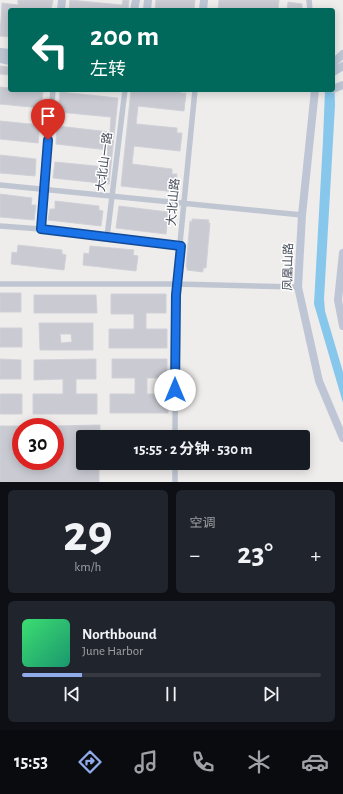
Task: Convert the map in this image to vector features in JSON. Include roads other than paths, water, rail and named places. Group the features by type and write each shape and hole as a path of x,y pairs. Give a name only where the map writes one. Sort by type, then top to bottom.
{"street":[{"path":"336,67 343,54"},
{"path":"41,229 53,92"},
{"name":"大北山一路","path":"107,237 125,92"},
{"name":"大北山路","path":"175,430 176,284 181,246 195,92"},
{"name":"凤凰山路","path":"315,92 302,215 298,287 318,381 343,438"},
{"path":"0,185 302,215"},
{"path":"0,226 41,229 181,246"},
{"path":"343,253 338,300 343,326"},
{"path":"0,284 176,284 298,287"},
{"path":"174,482 175,470"}],"water":[{"path":"325,92 335,92 324,299 325,311 343,372 343,403 314,304"}]}
